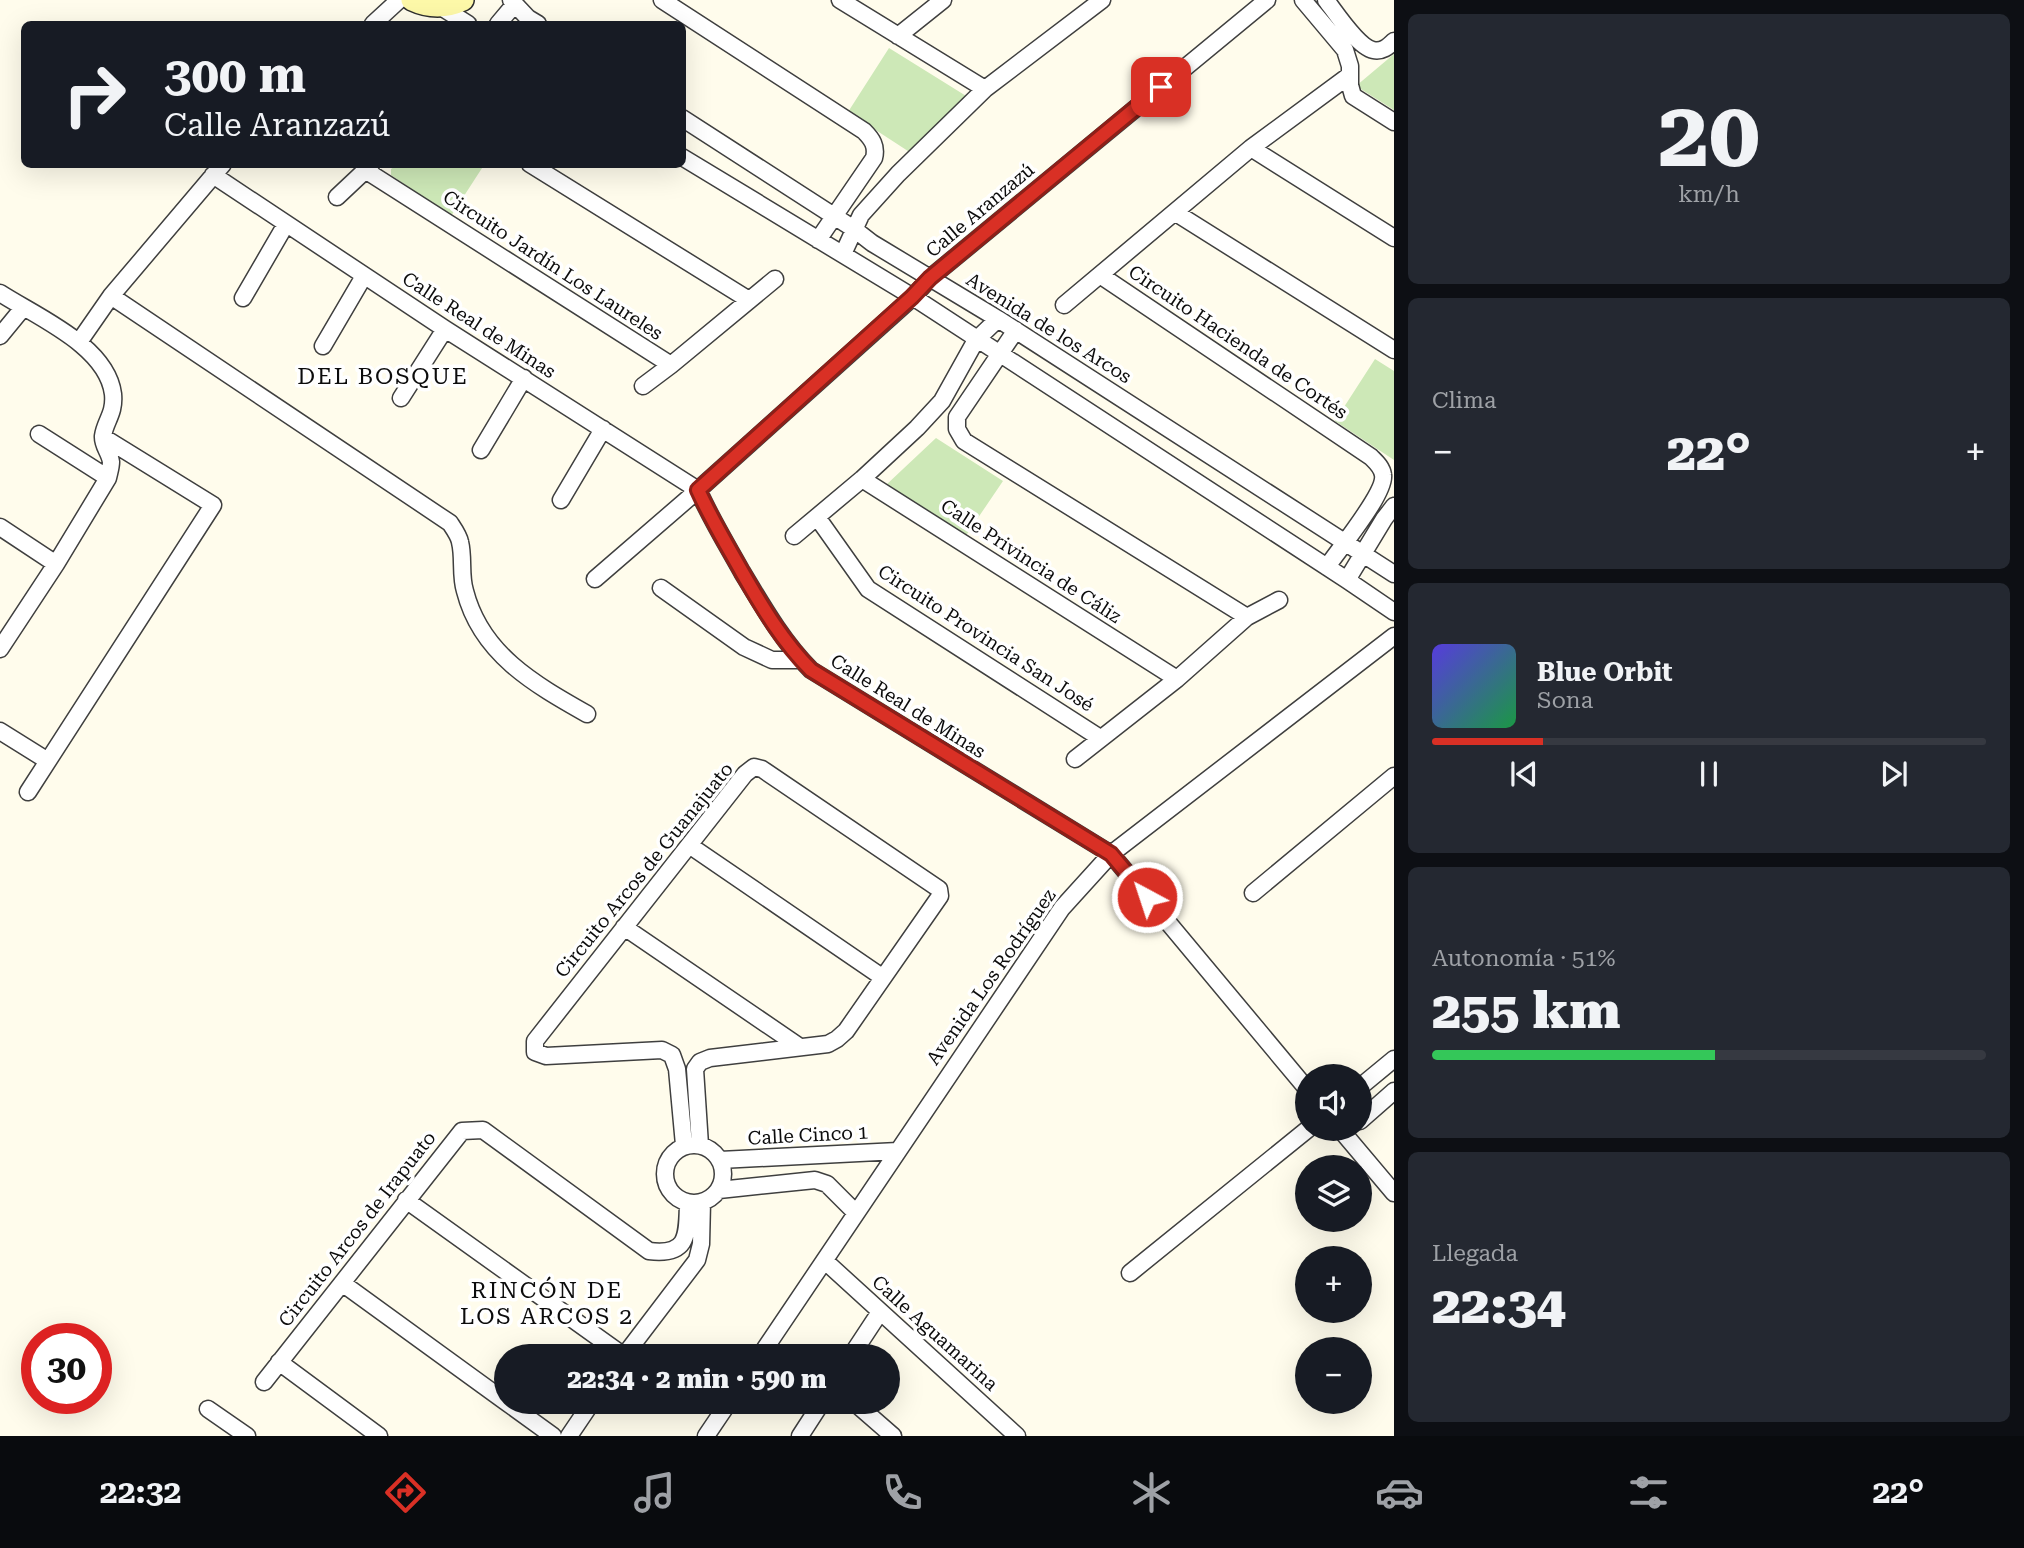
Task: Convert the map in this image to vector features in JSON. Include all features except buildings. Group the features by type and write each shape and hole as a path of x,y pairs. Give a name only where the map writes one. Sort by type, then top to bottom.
{"main road":[{"path":"412,0 420,4 441,6 463,0"}],"street":[{"path":"376,21 399,0"},
{"path":"663,0 870,137 876,152 874,158 818,240"},
{"path":"840,0 985,89"},
{"path":"898,36 943,0"},
{"path":"842,254 861,215 898,174 985,89 1102,0"},
{"name":"Calle Aranzazú","path":"595,579 698,490 930,278 1267,0"},
{"path":"1303,0 1345,50 1349,58 1350,91 1353,96 1394,122"},
{"path":"1326,0 1363,45 1372,50 1387,46"},
{"path":"500,21 513,2 529,21"},
{"path":"441,6 464,21"},
{"name":"Circuito Hacienda de Cortés","path":"1327,567 1379,494 1384,477 1379,465 1371,457 1100,275 1251,148 1350,75"},
{"name":"Avenida de los Arcos","path":"686,121 855,229 872,243 1016,330 1394,574"},
{"path":"1251,148 1394,238"},
{"path":"686,159 912,297 1394,612"},
{"path":"337,197 367,168"},
{"name":"Circuito Jardín Los Laureles","path":"370,168 671,365 775,279"},
{"path":"536,168 749,300"},
{"path":"79,342 111,296 218,170"},
{"name":"Calle Real de Minas","path":"218,170 286,224 698,490 714,525 763,607 794,653 811,670 1111,854 1295,1075"},
{"path":"1176,213 1394,350"},
{"path":"243,298 286,224"},
{"path":"1064,305 1100,275"},
{"path":"323,346 364,276"},
{"path":"0,293 79,342 102,364 110,379 113,397 112,413 103,437 111,463 108,478 0,649"},
{"path":"111,296 450,523 460,540 463,587 471,613 489,642 522,674 587,714"},
{"path":"0,336 23,308"},
{"path":"794,536 918,428 942,401 976,340 998,319"},
{"path":"401,398 445,329"},
{"path":"1016,330 957,417 957,429 964,441 1247,617"},
{"path":"643,386 671,365"},
{"path":"481,450 524,378"},
{"path":"561,500 603,429"},
{"path":"40,434 108,478"},
{"path":"28,792 213,505 103,437"},
{"name":"Calle Privincia de Cáliz","path":"862,479 1177,679"},
{"path":"1348,580 1394,506"},
{"name":"Circuito Provincia San José","path":"817,517 868,589 1100,738"},
{"path":"0,527 56,564"},
{"path":"661,588 744,647 772,660 801,660"},
{"name":"Circuito Provincia San José","path":"1075,759 1177,679 1247,617 1279,600"},
{"name":"Avenida Los Rodríguez","path":"768,1344 1062,908 1111,854 1394,636"},
{"path":"0,731 48,761"},
{"name":"Circuito Arcos de Guanajuato","path":"754,767 762,769 939,889 940,896 846,1031 837,1039 828,1044 710,1058 700,1062 695,1069 692,1145 672,1055 662,1050 546,1056 535,1052 536,1041 624,926 745,774 754,767"},
{"path":"1253,893 1394,776"},
{"path":"689,845 882,977"},
{"path":"624,926 800,1047"},
{"path":"1372,1077 1394,1059"},
{"path":"1372,1110 1394,1091"},
{"name":"Circuito Arcos de Irapuato","path":"264,1382 462,1131 483,1130 649,1251 665,1253 679,1247 687,1233 695,1203"},
{"path":"1130,1273 1295,1140"},
{"path":"1354,1141 1394,1193"},
{"path":"692,1145 715,1153 720,1160 723,1180 719,1190 711,1198 695,1203 678,1199 665,1181 664,1170 675,1151 692,1145"},
{"name":"Calle Cinco 1","path":"720,1160 898,1151"},
{"path":"719,1190 815,1180 827,1184 856,1213"},
{"path":"406,1200 607,1344"},
{"path":"633,1344 696,1260 701,1244 695,1203"},
{"name":"Calle Aguamarina","path":"825,1261 1017,1436"},
{"path":"342,1283 494,1393"},
{"path":"859,1344 880,1312"},
{"path":"279,1362 379,1436"},
{"path":"208,1409 247,1436"},
{"path":"523,1414 553,1436"},
{"path":"569,1436 585,1414"},
{"path":"706,1436 721,1414"},
{"path":"800,1436 814,1414"},
{"path":"868,1414 893,1436"}],"green space":[{"path":"889,48 971,99 911,153 848,112"},
{"path":"1394,54 1394,110 1356,86"},
{"path":"482,168 451,216 391,175 391,169"},
{"path":"1375,359 1394,371 1394,460 1335,421"},
{"path":"936,438 1003,481 965,537 886,485"}],"district":[{"name":"DEL BOSQUE","path":"383,376"},
{"name":"RINCÓN DE LOS ARCOS 2","path":"547,1303"}],"route":[{"path":"1147,897 1111,854 811,670 794,653 763,607 714,525 698,490 930,278 1161,87"}]}
